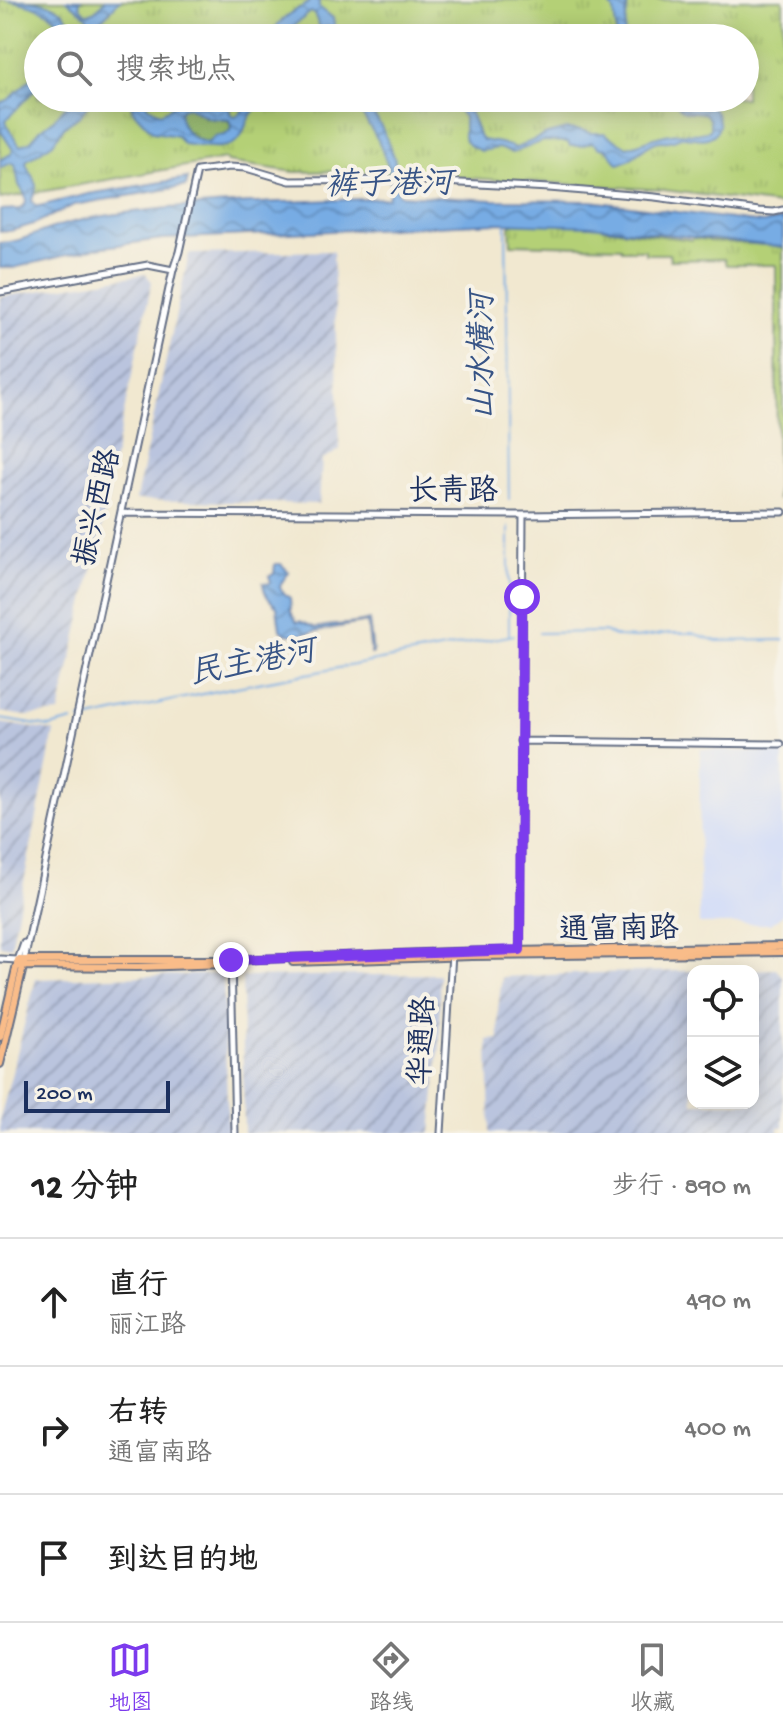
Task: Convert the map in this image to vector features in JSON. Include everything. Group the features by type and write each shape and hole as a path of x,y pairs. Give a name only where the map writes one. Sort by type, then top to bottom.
{"main road":[{"name":"通富南路","path":"21,963 138,967 452,954 783,949"},
{"path":"0,1037 21,963"},
{"path":"0,1064 21,963"}],"street":[{"name":"振兴西路","path":"21,963 197,171 238,167 290,181 393,180 549,188 655,197 759,211 783,210"},
{"path":"0,292 148,265 173,270"},
{"name":"长青路","path":"122,513 523,515 783,512"},
{"path":"520,953 523,515"},
{"path":"520,741 781,744"},
{"name":"华通路","path":"441,1133 452,954"},
{"name":"通富南路","path":"0,960 21,963"},
{"path":"231,962 235,1133"}],"shaded area":[{"path":"333,251 340,450 322,460 319,504 137,500 189,254"},
{"path":"146,274 152,282 107,491 110,492 59,713 26,716 0,712 0,297"},
{"path":"0,723 54,731 11,947 0,945"},
{"path":"700,749 783,753 783,914 770,924 699,924"},
{"path":"759,969 776,969 783,976 783,1128 778,1128 778,1133 490,1133 488,1040 499,1039 498,1009 502,977 687,971 687,1109 759,1109"},
{"path":"223,974 228,1133 0,1133 0,1119 36,979"},
{"path":"439,974 440,1042 431,1133 244,1133 242,977"}],"green space":[{"path":"0,0 783,0 783,204 664,190 354,171 295,172 227,162 225,159 0,199"},
{"path":"179,112 197,112 208,118 228,120 232,128 227,134 215,136 208,143 192,136 184,128"},
{"path":"515,223 595,225 692,240 783,246 783,499 777,499 776,265 726,265 724,259 670,260 669,254 645,254 645,250 622,250 621,247 511,244 510,226"}],"water":[{"path":"6,0 50,5 62,11 72,24 60,24 43,10"},
{"path":"67,0 80,0 82,8 89,14 106,0 120,0 96,24 87,24 88,18"},
{"path":"309,0 319,0 319,7 333,18 334,24 319,24 311,12 296,24 279,24 296,10"},
{"path":"607,0 628,0 625,24 615,24 614,11"},
{"path":"24,85 24,101 6,120 20,146 31,141 61,112 83,112 64,127 53,143 26,161 36,185 32,201 35,205 188,178 186,186 74,205 34,224 0,231 0,210 21,209 26,203 15,164 0,168 0,160 13,150 0,130 0,103"},
{"path":"134,112 179,112 184,128 192,136 208,143 215,136 225,135 232,125 229,120 208,118 197,112 230,112 235,117 242,112 253,112 240,138 228,146 183,144 177,136 153,132"},
{"path":"361,112 372,112 387,139 395,162 399,195 591,201 763,223 783,219 783,247 591,226 497,223 162,239 96,248 13,268 0,268 0,243 98,217 191,207 388,198 391,188 389,169 378,140"},
{"path":"460,112 469,112 482,140 516,148 566,129 604,133 627,147 664,135 698,134 710,130 706,114 691,112 716,112 719,126 708,138 681,137 656,142 618,164 607,149 592,142 570,146 568,142 543,141 513,153 498,148 481,151 465,141 464,117"},
{"path":"275,564 281,564 289,572 280,588 290,598 291,612 297,622 316,628 369,620 373,654 367,622 295,635 286,634 280,629 277,607 267,596 263,583 271,582 269,576 274,574"}],"waterway":[{"name":"山水横河","path":"506,225 509,500"},
{"name":"山水横河","path":"509,527 509,634"},
{"name":"民主港河","path":"539,633 603,632 636,638 692,633 717,641 783,640"},
{"name":"民主港河","path":"80,720 514,635"},
{"name":"民主港河","path":"0,719 50,727 73,721"}],"route":[{"path":"231,960 520,950 522,597"}],"water label":[{"name":"裤子港河","path":"389,187"}]}
